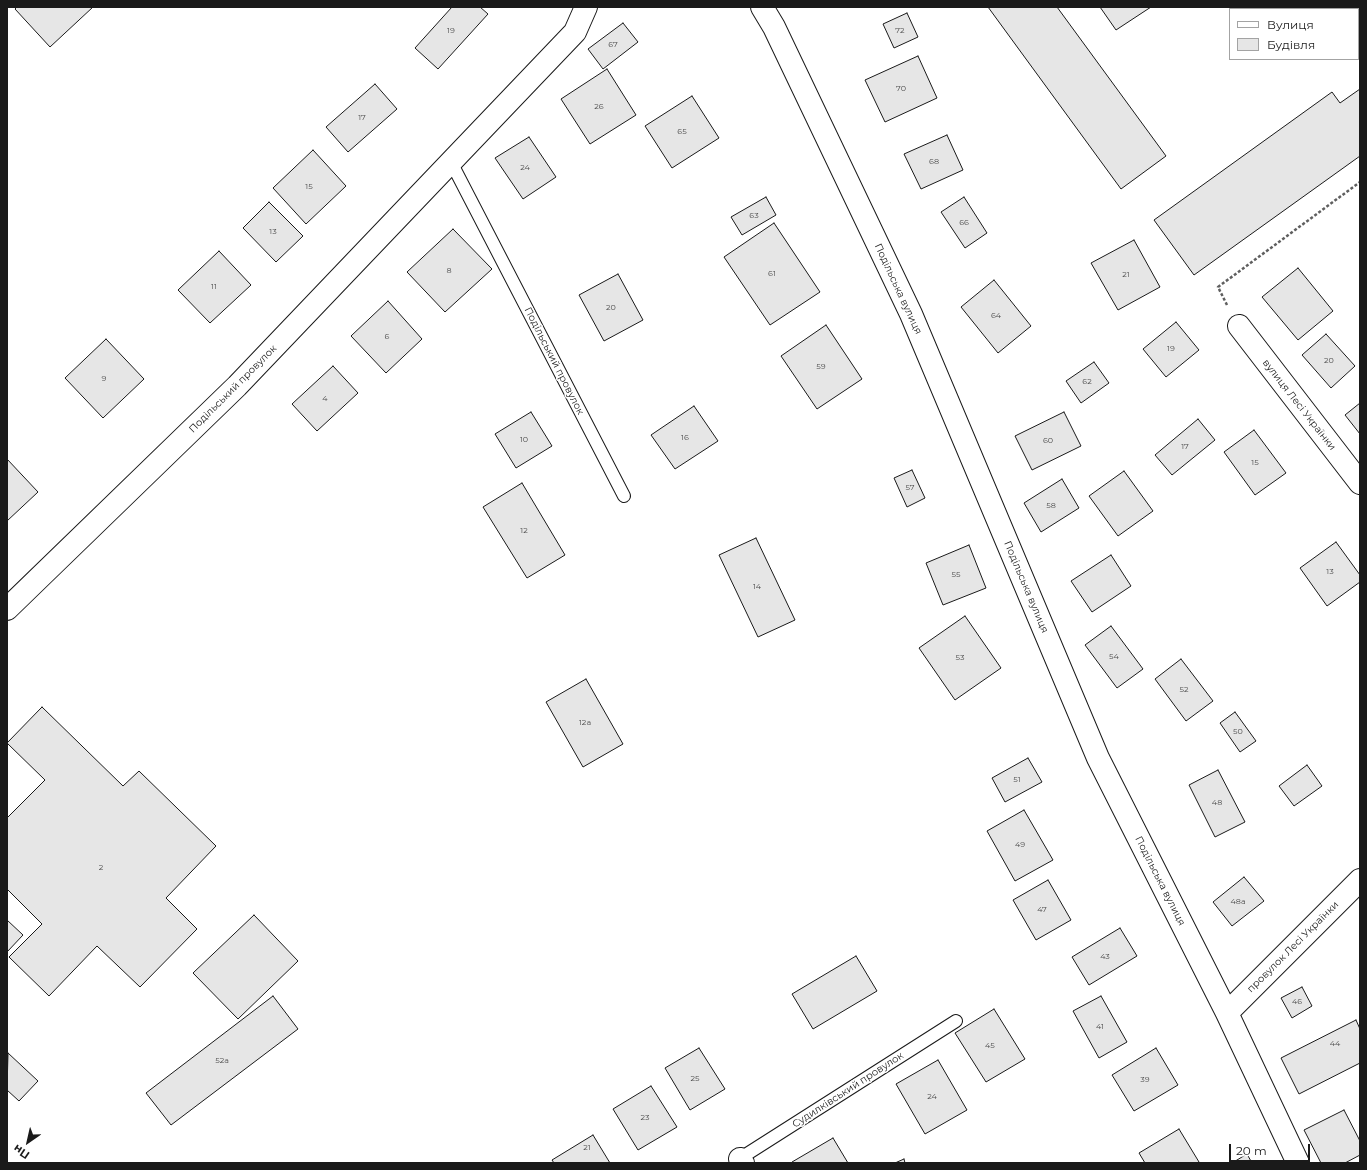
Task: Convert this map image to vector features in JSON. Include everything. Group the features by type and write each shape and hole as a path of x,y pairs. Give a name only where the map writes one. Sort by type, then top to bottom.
{"street":[{"name":"Подільський провулок","path":"7,609 237,386 575,32 586,7"},
{"name":"Подільська вулиця","path":"762,7 777,34 910,314 1098,758 1227,1013 1298,1163"},
{"name":"вулиця Лесі Українки","path":"1239,326 1360,484"},
{"name":"провулок Лесі Українки","path":"1227,1013 1360,880"}],"lane":[{"name":"Подільський провулок","path":"451,162 624,496"},
{"name":"Судилківський провулок","path":"738,1162 956,1021"}],"path":[{"path":"1239,326 1218,287 1360,182"}],"building":[{"path":"17,7 93,7 50,47 15,9"},
{"path":"452,7 480,7 488,14 438,69 415,48"},
{"path":"988,7 1057,7 1166,156 1121,189"},
{"path":"1100,7 1151,7 1116,30"},
{"path":"1245,7 1272,7 1271,8"},
{"path":"907,13 918,37 894,48 883,24"},
{"path":"623,23 638,42 603,69 588,49"},
{"path":"918,56 937,98 885,122 865,80"},
{"path":"607,69 636,115 590,144 561,99"},
{"path":"375,84 397,109 348,152 326,127"},
{"path":"1360,89 1360,156 1194,275 1154,220 1332,92 1340,103"},
{"path":"692,96 719,138 672,168 645,126"},
{"path":"947,135 963,170 921,189 904,154"},
{"path":"529,137 556,177 523,199 495,158"},
{"path":"313,150 346,186 306,224 273,188"},
{"path":"766,197 776,215 742,235 731,217"},
{"path":"964,197 987,233 965,248 941,212"},
{"path":"269,202 303,236 276,262 243,228"},
{"path":"774,223 820,292 770,325 724,257"},
{"path":"453,229 492,269 445,312 407,272"},
{"path":"1134,240 1160,287 1118,310 1091,263"},
{"path":"219,251 251,285 210,323 178,290"},
{"path":"1298,268 1333,311 1298,340 1262,297"},
{"path":"618,274 643,320 604,341 579,295"},
{"path":"994,280 1031,326 998,353 961,307"},
{"path":"388,301 422,339 386,373 351,336"},
{"path":"1176,322 1199,350 1166,377 1143,349"},
{"path":"826,325 862,379 817,409 781,356"},
{"path":"1326,334 1355,366 1331,388 1302,355"},
{"path":"106,339 144,379 103,418 65,378"},
{"path":"1094,362 1109,383 1081,403 1066,381"},
{"path":"333,366 358,393 317,431 292,404"},
{"path":"1360,403 1360,434 1345,415"},
{"path":"694,406 718,441 675,469 651,435"},
{"path":"531,412 552,446 516,468 495,434"},
{"path":"1064,412 1081,446 1032,470 1015,436"},
{"path":"1198,419 1215,440 1172,475 1155,455"},
{"path":"1254,430 1286,473 1255,495 1224,452"},
{"path":"7,459 38,492 7,521"},
{"path":"912,470 925,498 907,507 894,478"},
{"path":"1124,471 1153,511 1118,536 1089,496"},
{"path":"1062,479 1079,508 1041,532 1024,503"},
{"path":"522,483 565,555 527,578 483,507"},
{"path":"756,538 795,620 758,637 719,555"},
{"path":"1336,542 1360,575 1360,582 1327,606 1300,568"},
{"path":"969,545 986,588 943,605 926,563"},
{"path":"1111,555 1131,586 1092,612 1071,581"},
{"path":"965,616 1001,668 955,700 919,648"},
{"path":"1111,626 1143,669 1117,688 1085,645"},
{"path":"1181,659 1213,701 1186,721 1155,679"},
{"path":"586,679 623,744 583,767 546,702"},
{"path":"42,707 123,786 139,771 216,846 166,898 197,929 140,987 97,946 49,996 9,957 42,924 7,889 7,818 45,780 7,743"},
{"path":"1235,712 1256,741 1240,752 1220,723"},
{"path":"1028,758 1042,782 1005,802 992,778"},
{"path":"1307,765 1322,786 1294,806 1279,786"},
{"path":"1218,770 1245,822 1215,837 1189,785"},
{"path":"1024,810 1053,860 1015,881 987,831"},
{"path":"1244,877 1264,901 1232,926 1213,902"},
{"path":"1048,880 1071,920 1036,940 1013,900"},
{"path":"254,915 298,961 238,1019 193,973"},
{"path":"7,920 23,935 7,952"},
{"path":"1120,928 1137,956 1089,985 1072,957"},
{"path":"856,956 877,991 813,1029 792,994"},
{"path":"1302,987 1312,1006 1292,1018 1281,998"},
{"path":"273,996 298,1029 171,1125 146,1093"},
{"path":"1101,996 1127,1042 1099,1058 1073,1011"},
{"path":"994,1009 1025,1059 986,1082 955,1033"},
{"path":"1356,1020 1360,1029 1360,1063 1299,1094 1281,1058"},
{"path":"699,1048 725,1089 690,1110 665,1068"},
{"path":"1156,1048 1178,1085 1134,1111 1112,1075"},
{"path":"8,1053 38,1081 19,1101 7,1090"},
{"path":"938,1060 967,1110 925,1134 896,1084"},
{"path":"651,1086 677,1127 638,1150 613,1109"},
{"path":"1344,1110 1360,1141 1360,1155 1345,1163 1321,1163 1304,1130"},
{"path":"1179,1129 1199,1162 1145,1163 1139,1153"},
{"path":"593,1135 610,1163 554,1163 552,1160"},
{"path":"833,1138 848,1163 792,1162"},
{"path":"1247,1154 1252,1163 1232,1163"},
{"path":"904,1159 905,1163 895,1163"}]}
